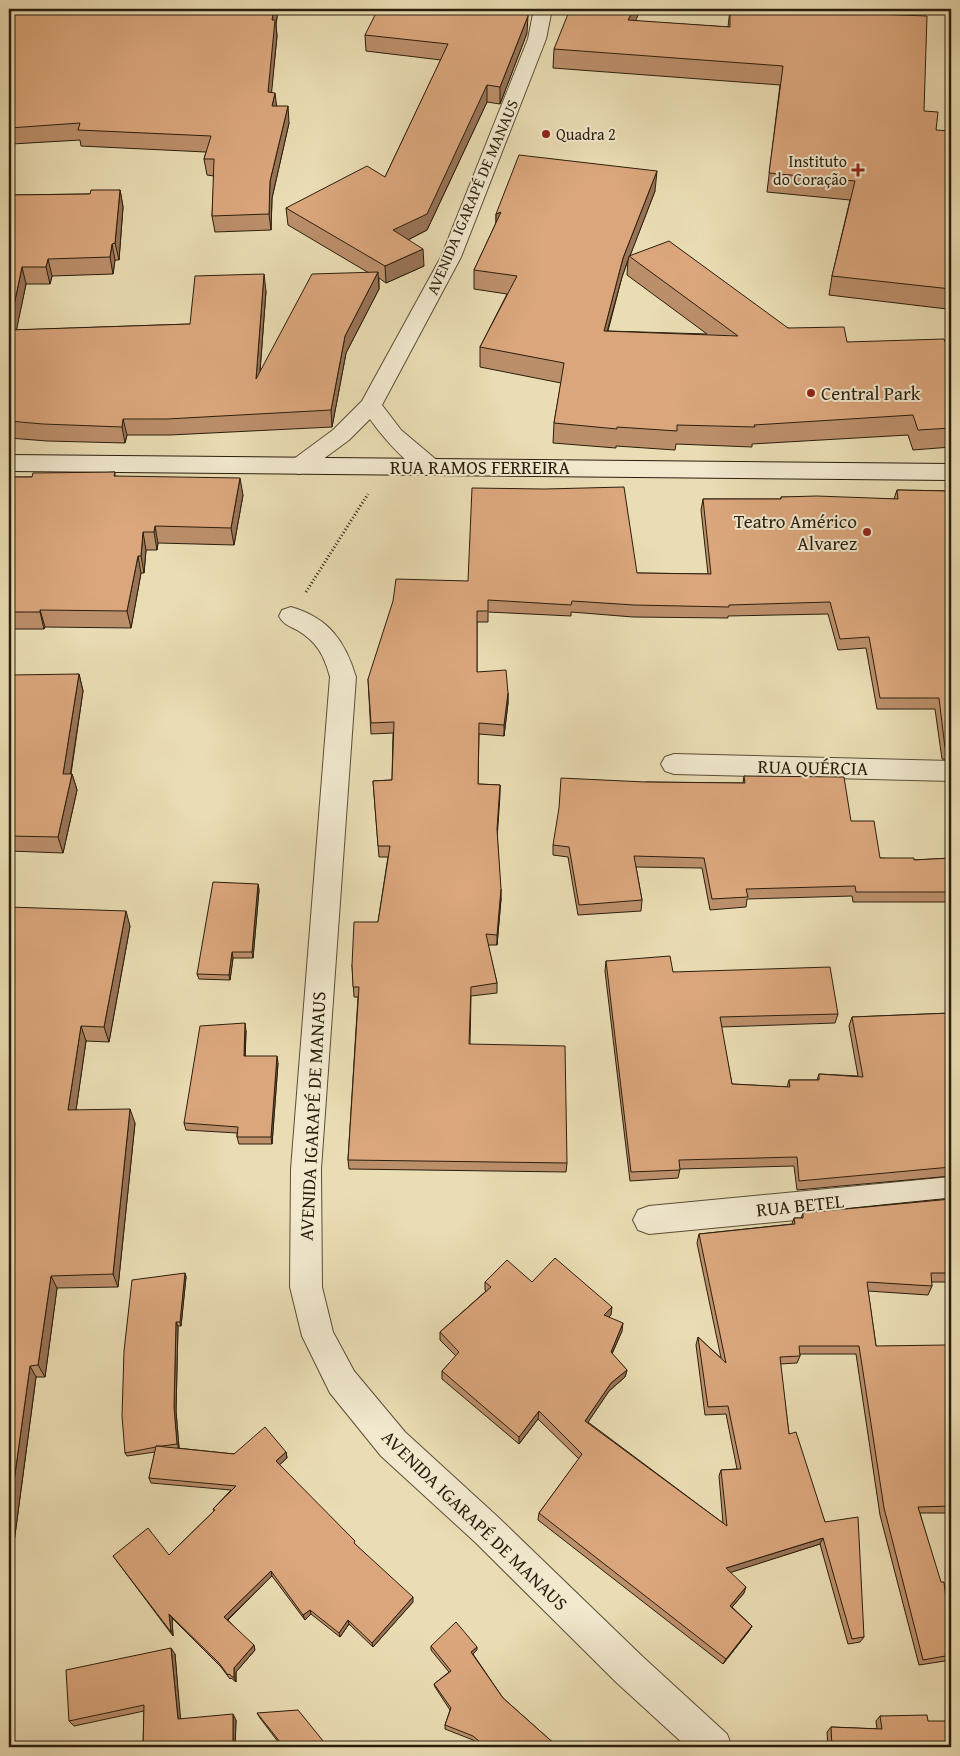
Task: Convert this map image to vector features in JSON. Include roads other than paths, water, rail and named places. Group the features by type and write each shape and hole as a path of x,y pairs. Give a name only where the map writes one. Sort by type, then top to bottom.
{"street":[{"name":"AVENIDA IGARAPÉ DE MANAUS","path":"299,466 341,435 371,405 425,308 451,256 537,39 544,9"},
{"path":"371,405 393,435 431,467"},
{"name":"RUA RAMOS FERREIRA","path":"9,463 951,472"},
{"name":"AVENIDA IGARAPÉ DE MANAUS","path":"291,616 322,634 330,643 338,656 343,677 317,1001 306,1169 306,1287 318,1336 342,1382 393,1444 487,1530 630,1670 714,1747"},
{"name":"RUA QUÉRCIA","path":"674,764 951,771"},
{"name":"RUA BETEL","path":"650,1220 951,1191"}],"place":[{"name":"Quadra 2","path":"546,134"},
{"name":"Instituto do Coração","path":"858,170"},
{"name":"Central Park","path":"811,393"},
{"name":"Teatro Américo Alvarez","path":"867,532"}]}
